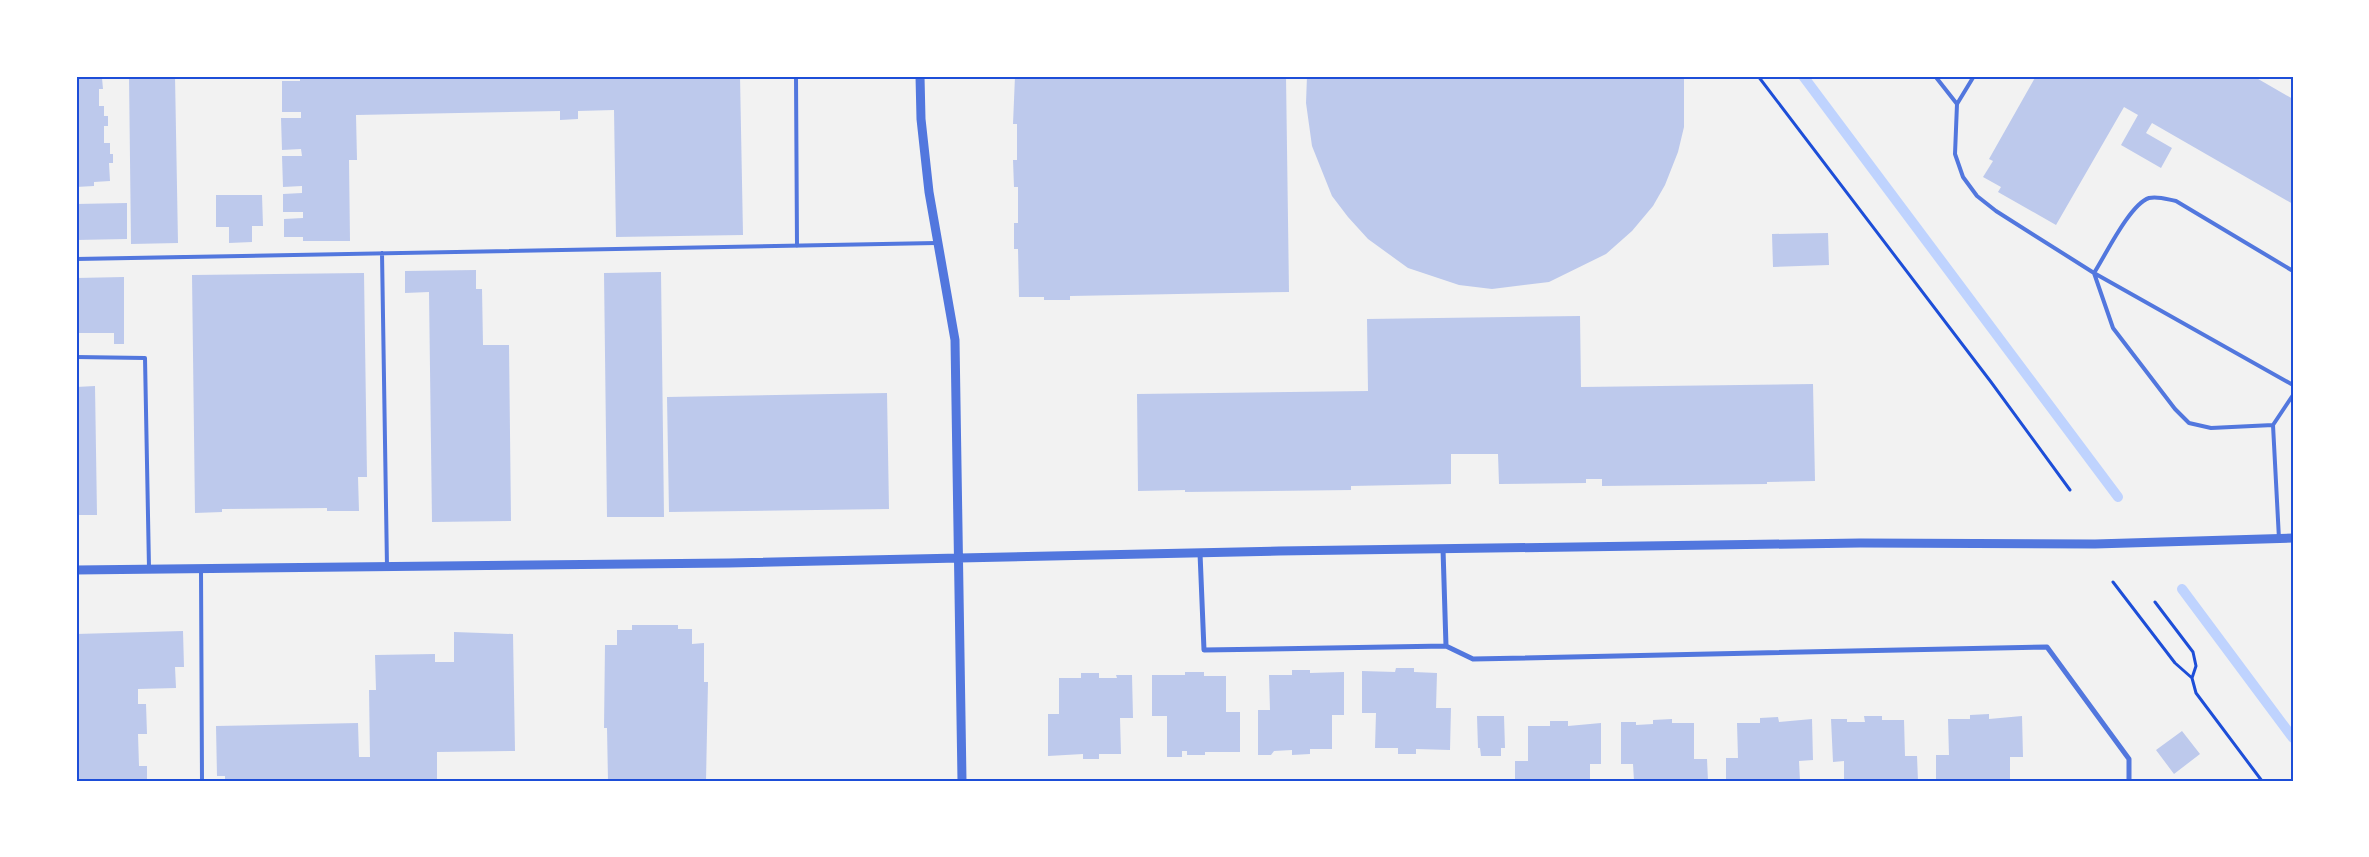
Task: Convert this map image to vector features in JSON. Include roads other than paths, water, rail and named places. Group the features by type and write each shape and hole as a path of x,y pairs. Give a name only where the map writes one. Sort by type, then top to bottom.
{"street":[{"path":"920,76 921,119 929,192 955,340 962,781"},
{"path":"76,570 387,567 1860,543 2095,544 2293,538"},
{"path":"1444,549 1446,646"},
{"path":"1200,553 1204,650 1446,646 1473,660 2047,647 2129,759 2129,781"}],"lane":[{"path":"796,76 797,246"},
{"path":"1935,76 1956,104"},
{"path":"1974,76 1956,104 1955,154 1963,177 1977,196 1996,211 2094,273 2293,385"},
{"path":"2094,273 2135,207 2147,199 2160,197 2176,201 2293,271"},
{"path":"76,259 938,243"},
{"path":"382,253 387,567"},
{"path":"2094,273 2113,328 2175,409 2189,423 2211,428 2273,425"},
{"path":"76,357 145,358 149,569"},
{"path":"2279,538 2273,425 2293,395"},
{"path":"201,569 202,781"}],"waterway":[{"path":"1803,76 2118,497"},
{"path":"2182,589 2293,738"}]}
